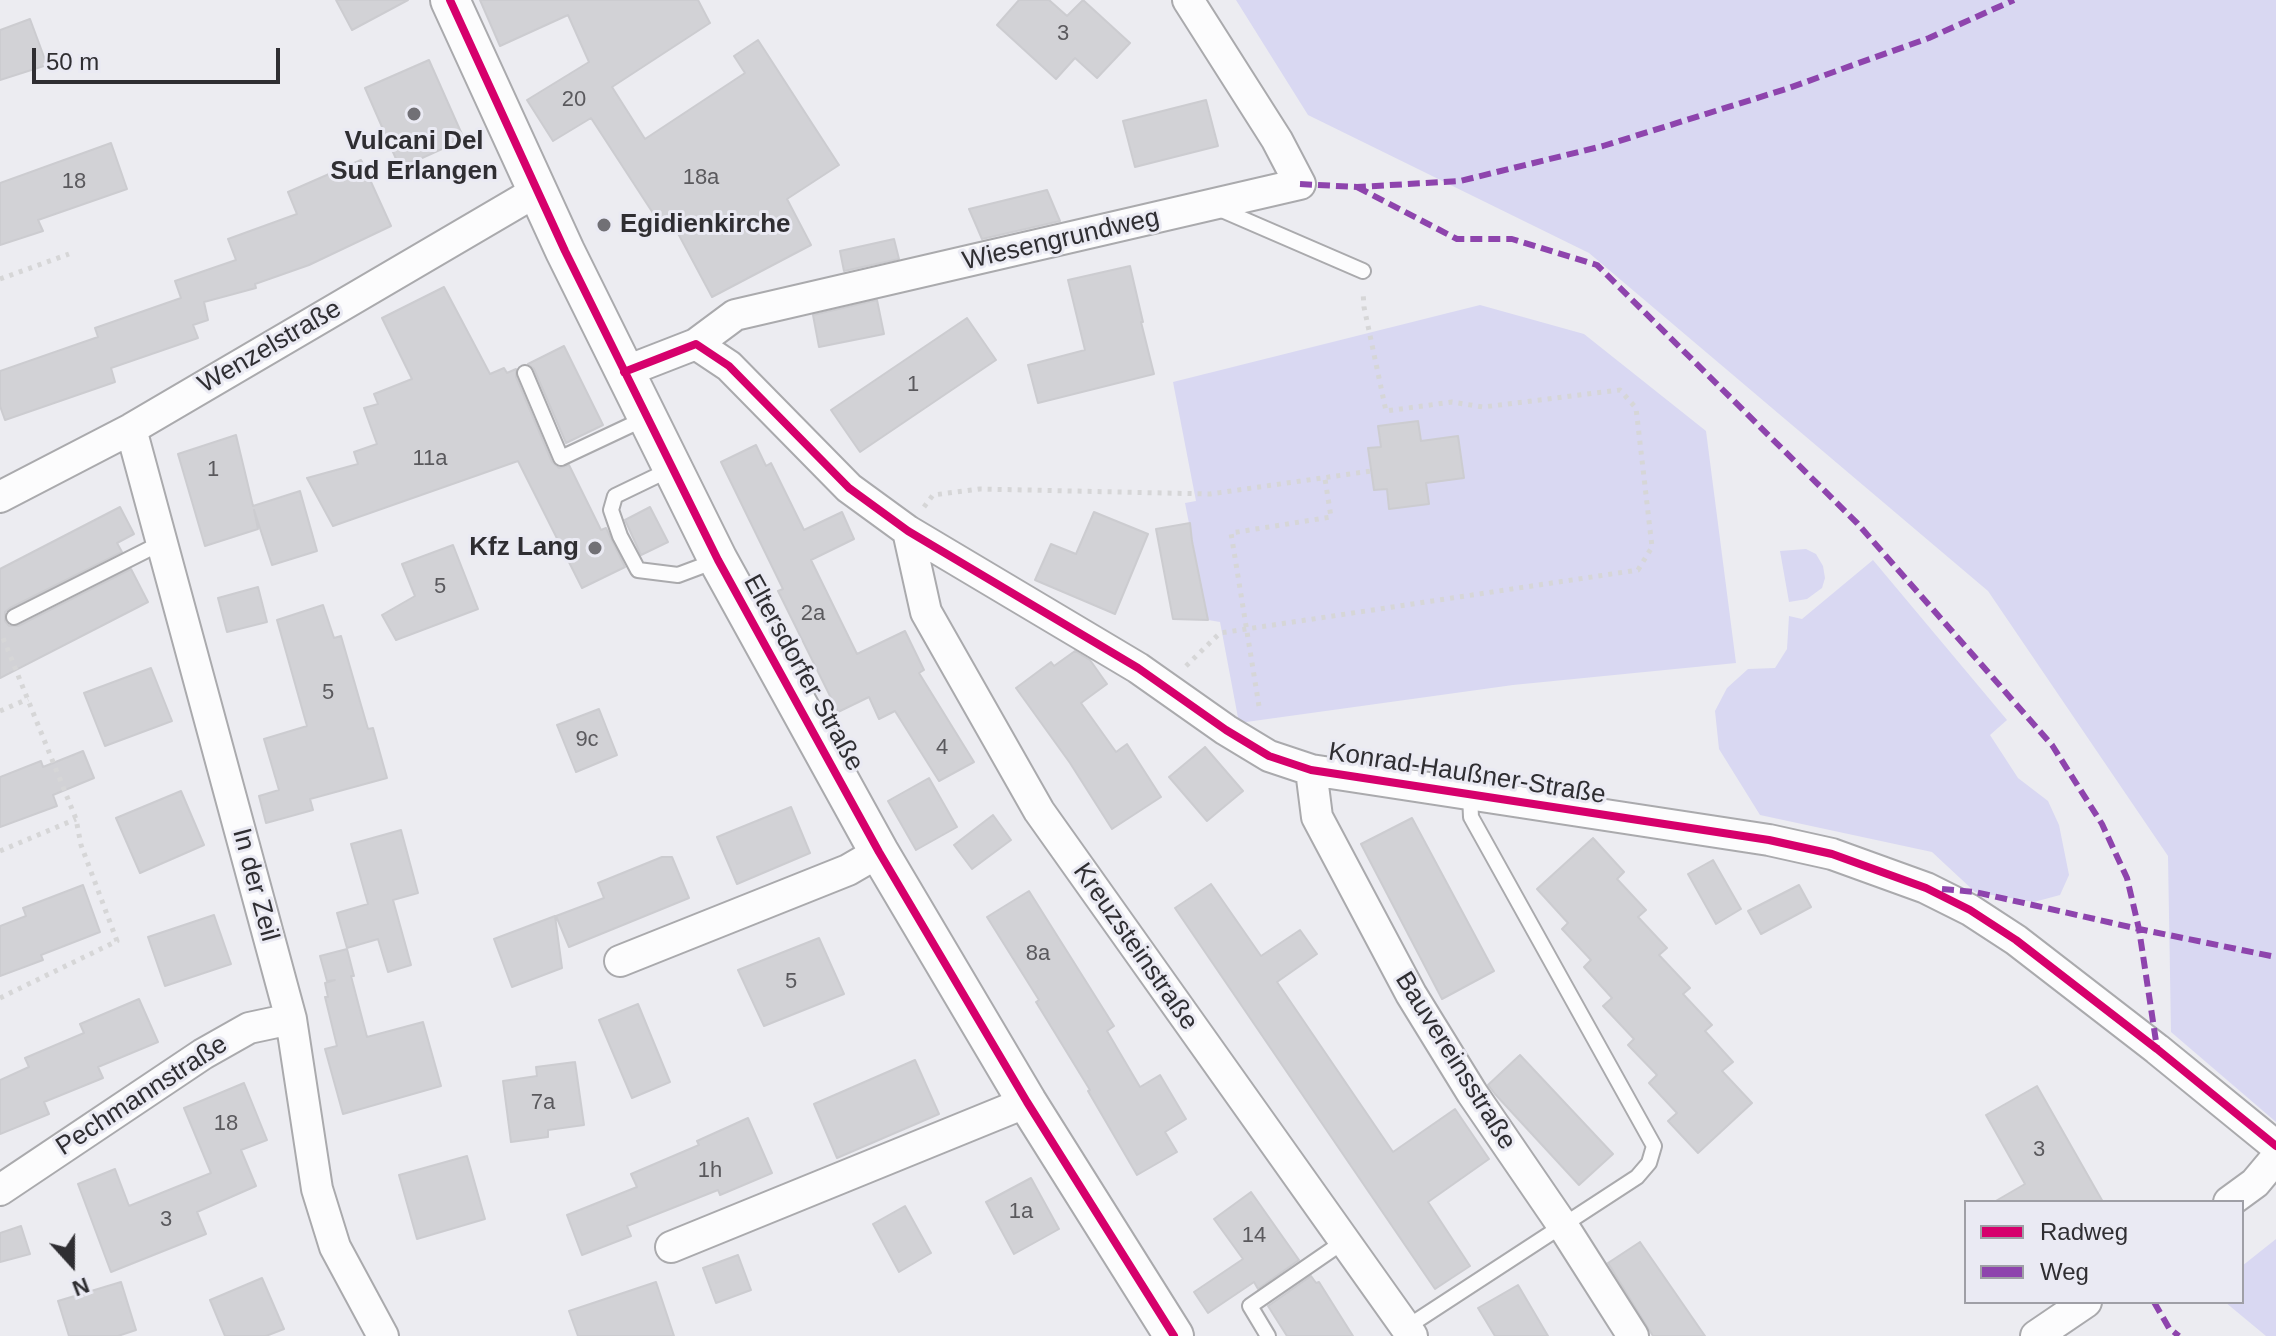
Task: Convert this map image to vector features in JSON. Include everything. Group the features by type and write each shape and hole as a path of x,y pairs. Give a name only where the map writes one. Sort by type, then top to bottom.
{"street":[{"name":"Eltersdorfer Straße","path":"450,0 537,191 718,560 879,852 1027,1102 1174,1336"},
{"name":"Wiesengrundweg","path":"624,372 696,344 735,315 1300,184 1277,140 1188,0"},
{"name":"Wenzelstraße","path":"0,497 131,429 537,191"},
{"name":"Konrad-Haußner-Straße","path":"696,344 729,366 849,488 908,531 1138,668 1269,756 1311,770 1769,840 1832,854 1926,888 1970,910 2016,940 2276,1146"},
{"name":"In der Zeil","path":"131,429 291,1019 317,1189 335,1247 383,1336"},
{"name":"Kreuzsteinstraße","path":"908,531 926,612 1039,811 1409,1332"},
{"name":"Bauvereinsstraße","path":"1311,770 1317,817 1411,994 1472,1093 1563,1226 1633,1336"},
{"path":"620,961 848,870 879,852"},
{"name":"Pechmannstraße","path":"0,1190 203,1054 249,1028 291,1019"},
{"path":"671,1247 1027,1102"},
{"path":"2232,1200 2255,1183 2276,1158"},
{"path":"2036,1336 2083,1304"}],"lane":[{"path":"1211,205 1363,271"},
{"path":"525,373 561,458 646,418"},
{"path":"671,469 615,496 611,510 620,536 638,570 678,575 718,560"},
{"path":"14,617 163,542"},
{"name":"Konrad-Haußner-Straße","path":"1470,795 1471,817 1654,1146 1649,1163 1637,1177 1563,1226"},
{"path":"1409,1332 1563,1226"},
{"path":"1268,1336 1250,1306 1343,1242"}],"path":[{"path":"0,279 69,254"},
{"path":"1164,688 1220,633 1638,570 1652,547 1636,408 1620,390 1483,407 1452,402 1386,411 1364,307 1363,271"},
{"path":"908,531 933,495 980,489 1210,494 1371,471"},
{"path":"1259,706 1231,533 1331,517 1325,479"},
{"path":"0,630 76,819 81,845 117,941 0,998"},
{"path":"0,711 28,699"},
{"path":"0,851 76,819"}],"shaded area":[{"path":"1236,0 2276,0 2276,1122 2171,1032 2168,856 1988,591 1589,253 1308,115"},
{"path":"1480,305 1584,334 1706,431 1736,663 1513,685 1239,723 1220,622 1208,620 1185,503 1196,501 1173,382"},
{"path":"1806,549 1816,554 1823,566 1825,578 1822,588 1807,599 1789,602 1780,551"},
{"path":"1873,560 2007,720 1990,735 2018,778 2048,801 2059,825 2069,875 2060,895 2034,902 1975,892 1932,852 1760,815 1719,749 1715,711 1727,688 1748,669 1775,668 1787,649 1789,616 1802,619"},
{"path":"2276,1239 2276,1336 2266,1336 2227,1304 2244,1304 2244,1264"}],"building":[{"path":"336,0 408,0 352,30"},
{"path":"480,0 698,0 710,23 612,87 645,139 745,73 734,56 758,40 839,165 787,199 811,245 712,297 673,224 664,230 591,118 553,141 527,100 589,62 568,15 500,46"},
{"path":"1019,0 1049,0 1067,16 1083,0 1130,43 1097,78 1075,58 1056,79 997,25"},
{"path":"30,19 47,65 0,80 0,30"},
{"name":"Vulcani Del Sud Erlangen","path":"429,60 464,139 400,168 365,88"},
{"path":"1206,100 1218,146 1135,167 1123,121"},
{"path":"111,143 127,189 38,220 43,231 0,245 0,183"},
{"path":"361,160 391,226 309,265 255,284 256,288 204,302 208,320 193,325 198,338 111,368 115,382 5,420 0,406 0,371 98,337 95,328 181,298 175,281 236,260 228,239 297,214 288,192"},
{"path":"1047,190 1060,221 982,239 969,209"},
{"path":"894,239 899,259 844,271 840,251"},
{"path":"1130,266 1154,374 1038,403 1028,365 1085,350 1068,280"},
{"path":"444,287 490,374 504,368 507,373 516,369 516,377 552,462 559,468 569,465 601,530 606,528 625,567 582,588 518,461 333,526 307,478 358,464 354,452 377,444 364,408 378,404 374,394 412,379 382,318"},
{"path":"877,300 884,334 819,347 813,315"},
{"path":"967,318 996,360 860,452 831,410"},
{"path":"564,346 603,425 566,443 534,369 528,364"},
{"path":"1418,421 1421,441 1458,436 1464,478 1426,483 1429,504 1389,509 1387,489 1374,490 1368,448 1381,447 1378,426"},
{"path":"236,435 253,506 300,491 317,551 272,565 254,510 258,529 205,546 178,454"},
{"path":"756,445 766,466 771,463 804,530 842,512 854,539 811,560 857,654 905,631 924,670 919,673 974,762 939,781 895,711 879,719 869,697 838,712 778,591 783,589 721,462"},
{"path":"120,507 134,534 117,543 122,552 10,608 5,612 5,621 9,626 18,626 131,569 148,602 0,678 0,569"},
{"path":"650,507 668,542 641,555 625,520"},
{"path":"1094,512 1148,534 1115,614 1035,580 1051,544 1076,554"},
{"path":"1190,523 1208,620 1173,619 1156,529"},
{"path":"453,545 478,609 396,640 382,615 415,596 402,564"},
{"path":"258,587 267,622 227,632 218,598"},
{"path":"323,605 334,638 341,636 368,729 373,728 387,778 310,799 313,810 266,823 259,796 279,790 264,739 307,726 277,620"},
{"path":"1075,651 1090,660 1107,684 1081,703 1116,752 1127,744 1161,797 1112,829 1070,763 1016,688 1051,662 1054,666"},
{"path":"151,668 172,721 105,746 84,693"},
{"path":"599,709 617,755 576,772 557,725"},
{"path":"1205,747 1243,791 1207,821 1169,777"},
{"path":"83,751 94,778 53,795 57,806 0,827 0,777 41,761 43,767"},
{"path":"929,778 957,827 916,850 888,801"},
{"path":"181,791 204,845 140,873 116,818"},
{"path":"791,807 810,853 737,884 717,837"},
{"path":"993,815 1011,840 972,869 954,845"},
{"path":"1412,818 1494,971 1442,999 1361,844"},
{"path":"401,830 418,893 393,900 411,965 388,972 378,939 347,948 337,913 368,904 351,844"},
{"path":"1593,838 1624,872 1617,879 1646,910 1638,917 1667,948 1659,955 1690,988 1683,994 1712,1025 1705,1031 1733,1062 1722,1071 1752,1103 1698,1153 1668,1121 1677,1113 1649,1083 1657,1075 1628,1045 1634,1039 1603,1006 1612,998 1584,967 1591,960 1562,929 1568,923 1537,889"},
{"path":"662,857 672,857 689,898 569,947 556,916 604,898 598,883"},
{"path":"1713,860 1741,909 1716,924 1688,874"},
{"path":"1211,884 1261,956 1300,930 1317,954 1277,982 1393,1152 1455,1109 1489,1159 1428,1202 1470,1266 1435,1289 1175,908"},
{"path":"83,885 100,932 41,955 43,960 0,976 0,926 26,916 23,908"},
{"path":"1799,885 1811,907 1761,934 1748,911"},
{"path":"1029,891 1114,1026 1107,1031 1140,1087 1160,1075 1186,1119 1165,1132 1177,1152 1137,1175 1036,1002 1039,1000 987,917"},
{"path":"214,915 231,964 165,986 148,937"},
{"path":"555,916 562,968 512,987 494,939"},
{"path":"819,938 844,994 764,1026 738,970"},
{"path":"347,949 367,1037 423,1022 441,1086 343,1114 325,1049 337,1046 325,997 328,997 325,983 335,980 327,981 320,956"},
{"path":"139,999 158,1042 98,1067 103,1078 44,1102 49,1114 0,1134 0,1080 29,1067 25,1058 84,1033 80,1024"},
{"path":"638,1004 670,1082 632,1098 599,1020"},
{"path":"1520,1055 1613,1154 1579,1185 1488,1085"},
{"path":"915,1060 939,1114 837,1158 814,1104"},
{"path":"575,1062 584,1125 548,1130 548,1137 511,1142 503,1081 537,1076 536,1067"},
{"path":"244,1083 267,1140 241,1150 256,1186 197,1212 206,1234 111,1272 78,1184 115,1169 129,1206 211,1173 184,1108"},
{"path":"2037,1086 2102,1200 1997,1200 2025,1184 1986,1115"},
{"path":"748,1118 772,1173 720,1195 718,1190 627,1226 631,1236 582,1255 567,1215 637,1187 631,1174 699,1145 697,1141"},
{"path":"467,1156 485,1219 417,1239 399,1175"},
{"path":"1031,1178 1059,1229 1014,1254 986,1202"},
{"path":"1251,1192 1299,1260 1258,1289 1254,1282 1208,1313 1194,1292 1243,1259 1214,1219"},
{"path":"905,1206 931,1253 899,1272 873,1224"},
{"path":"21,1226 30,1254 0,1262 0,1233"},
{"path":"1640,1242 1705,1336 1653,1336 1608,1263"},
{"path":"738,1255 751,1290 716,1303 703,1268"},
{"path":"1311,1276 1316,1283 1319,1282 1353,1336 1287,1336 1268,1306"},
{"path":"262,1278 284,1329 266,1336 225,1336 210,1300"},
{"path":"121,1282 136,1330 118,1336 69,1336 58,1301"},
{"path":"656,1282 674,1336 578,1336 569,1311"},
{"path":"1518,1285 1548,1336 1495,1336 1478,1308"}],"marked path":[{"path":"1300,184 1357,187 1460,181 1603,146 1786,89 1929,38 2014,0"},
{"path":"1357,187 1457,239 1512,239 1597,265 1857,523 2052,745 2102,824 2127,878 2139,929 2157,1048"},
{"path":"1942,889 1975,892 2276,957"},
{"path":"2155,1304 2169,1328 2179,1336"}],"cycle path":[{"path":"450,0 565,251 718,560 879,852 1027,1102 1174,1336"},
{"path":"624,372 696,344 729,366 849,488 908,531 1138,668 1269,756 1311,770 1769,840 1832,854 1926,888 1970,910 2016,940 2276,1146"}],"place":[{"name":"Vulcani Del Sud Erlangen","path":"414,114"},
{"name":"Egidienkirche","path":"604,225"},
{"name":"Kfz Lang","path":"595,548"}]}
